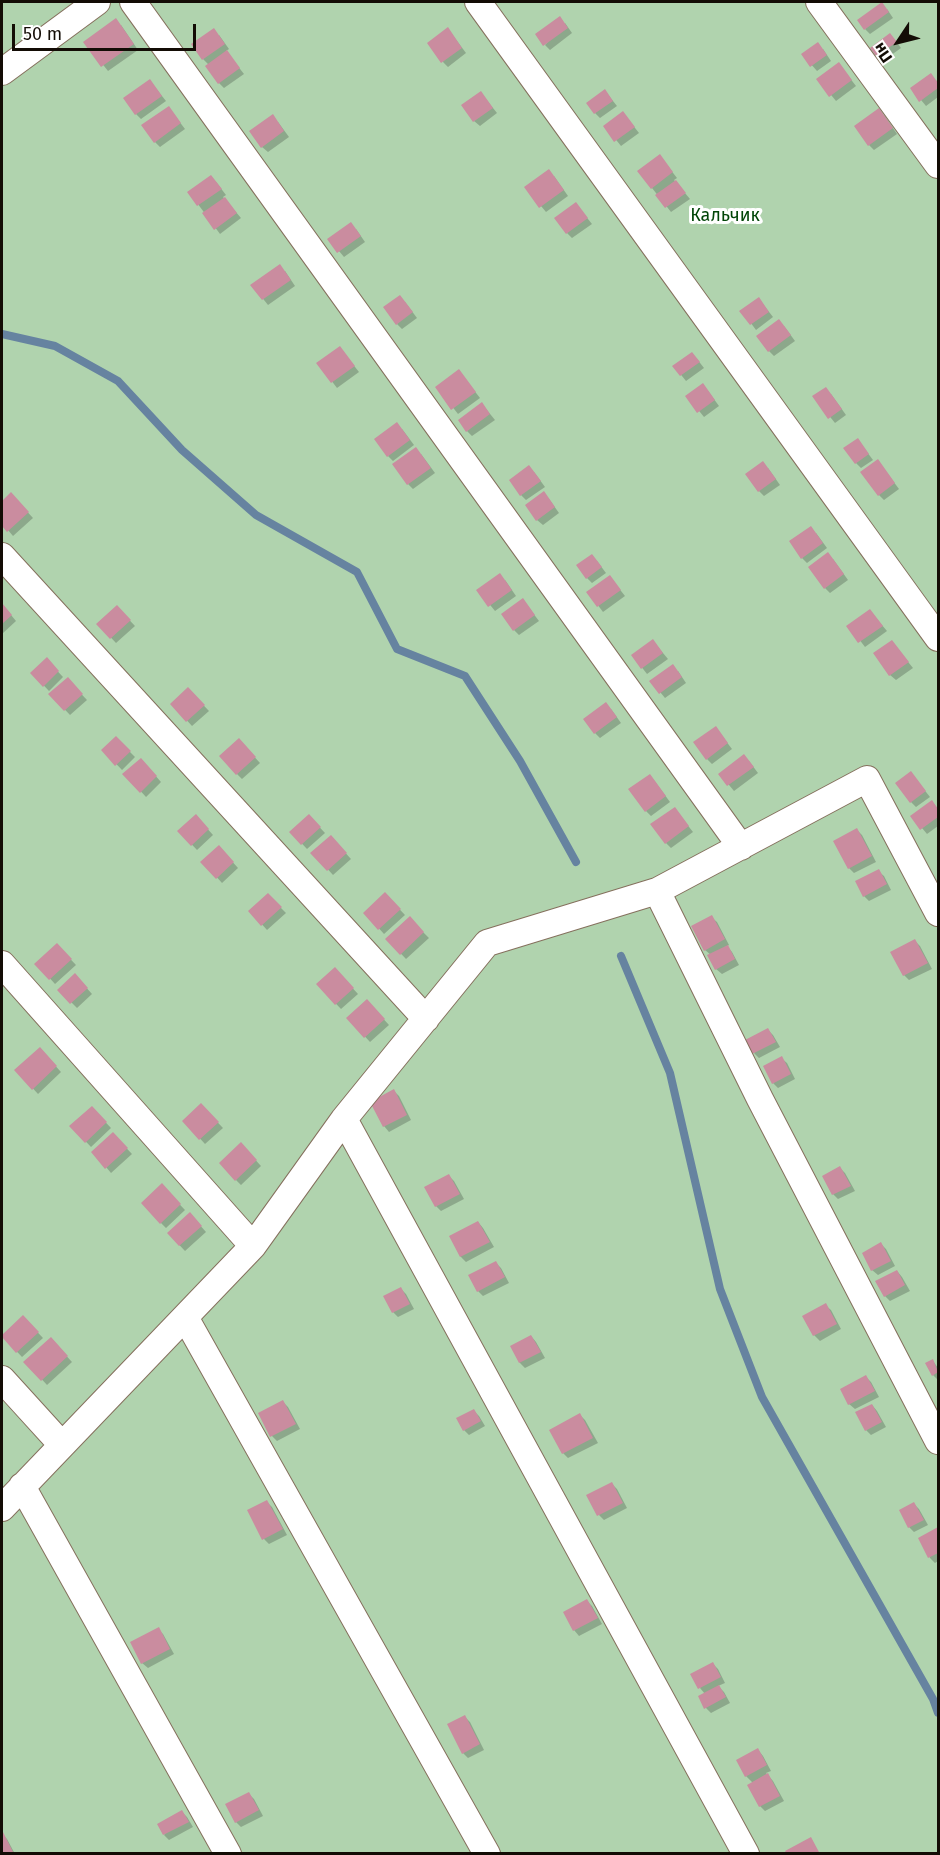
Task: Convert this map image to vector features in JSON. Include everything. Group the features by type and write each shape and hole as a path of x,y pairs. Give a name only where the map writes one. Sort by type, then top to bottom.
{"lane":[{"path":"2,72 97,2"},
{"path":"133,2 741,847"},
{"path":"478,2 939,638"},
{"path":"819,2 939,165"},
{"path":"2,556 426,1019"},
{"path":"2,1508 253,1246 344,1119 488,943 657,891 867,779 933,886 939,913"},
{"path":"657,891 760,1099 939,1441"},
{"path":"2,964 253,1246"},
{"path":"344,1119 746,1854"},
{"path":"185,1317 487,1854"},
{"path":"2,1378 62,1445"},
{"path":"22,1486 228,1854"}],"green space":[{"name":"Кальчик","path":"2,2 938,2 938,1853 2,1854"}],"building":[{"path":"882,2 889,12 864,30 857,20"},
{"path":"560,16 568,28 543,46 535,34"},
{"path":"116,18 134,44 101,67 83,42"},
{"path":"448,27 462,48 441,63 427,43"},
{"path":"214,28 225,44 202,60 191,44"},
{"path":"890,33 897,42 876,56 870,48"},
{"path":"818,42 827,55 810,67 801,54"},
{"path":"227,50 240,68 218,84 205,66"},
{"path":"839,62 852,80 829,97 816,79"},
{"path":"931,73 938,83 938,88 919,102 910,88"},
{"path":"150,79 162,96 135,115 123,98"},
{"path":"605,89 613,101 594,114 586,103"},
{"path":"481,91 493,108 473,122 461,105"},
{"path":"169,106 181,123 154,143 141,125"},
{"path":"879,108 893,128 868,146 854,126"},
{"path":"623,111 635,127 614,142 603,126"},
{"path":"273,114 284,131 261,148 249,131"},
{"path":"660,154 673,172 651,189 637,171"},
{"path":"549,169 564,190 539,208 524,187"},
{"path":"211,175 222,189 197,206 187,192"},
{"path":"676,180 686,193 665,208 655,195"},
{"path":"225,197 237,213 214,230 202,213"},
{"path":"576,202 588,218 566,234 554,218"},
{"path":"351,222 361,236 337,253 327,239"},
{"path":"280,264 291,280 262,300 250,285"},
{"path":"400,295 413,312 396,325 383,307"},
{"path":"759,297 769,312 750,325 739,311"},
{"path":"779,319 791,335 768,352 756,336"},
{"path":"340,346 355,366 331,383 316,363"},
{"path":"692,352 700,362 680,376 672,366"},
{"path":"459,369 476,392 451,410 435,387"},
{"path":"703,383 715,400 697,413 685,396"},
{"path":"826,387 842,409 828,419 812,396"},
{"path":"482,402 490,414 466,432 458,420"},
{"path":"397,422 410,440 387,457 374,439"},
{"path":"858,438 869,454 855,464 843,448"},
{"path":"416,447 431,468 407,485 392,464"},
{"path":"878,459 895,483 878,496 860,472"},
{"path":"763,461 776,479 758,492 745,474"},
{"path":"529,465 541,481 520,496 509,480"},
{"path":"544,491 555,507 536,521 525,505"},
{"path":"11,492 29,512 7,532 2,526 2,501"},
{"path":"811,526 823,543 801,559 789,541"},
{"path":"828,552 844,574 824,589 808,567"},
{"path":"592,554 602,567 586,579 576,565"},
{"path":"500,573 512,590 488,607 476,590"},
{"path":"610,575 621,590 597,607 586,592"},
{"path":"523,598 535,615 513,631 501,614"},
{"path":"2,603 12,615 2,624"},
{"path":"117,605 131,620 110,639 96,624"},
{"path":"870,609 883,626 858,643 846,626"},
{"path":"653,639 663,653 641,669 631,655"},
{"path":"892,640 909,662 889,676 873,653"},
{"path":"47,657 59,671 43,687 30,673"},
{"path":"673,664 682,677 659,694 649,681"},
{"path":"68,677 83,694 64,711 48,694"},
{"path":"188,687 205,705 186,722 170,704"},
{"path":"606,702 617,717 594,734 583,719"},
{"path":"716,726 728,743 706,760 693,742"},
{"path":"116,736 131,751 115,766 101,750"},
{"path":"239,738 256,757 236,775 219,756"},
{"path":"744,754 754,767 727,786 718,774"},
{"path":"141,758 157,776 140,793 122,774"},
{"path":"911,771 926,791 910,803 895,783"},
{"path":"650,774 666,796 645,812 628,789"},
{"path":"932,800 938,809 938,817 920,830 910,816"},
{"path":"675,807 689,826 665,844 650,824"},
{"path":"196,814 209,829 191,846 177,831"},
{"path":"309,814 321,827 301,845 289,832"},
{"path":"857,828 872,856 848,869 833,841"},
{"path":"331,835 347,853 327,871 310,853"},
{"path":"219,845 234,862 216,879 200,862"},
{"path":"879,869 887,884 863,897 855,881"},
{"path":"385,892 401,909 378,930 363,913"},
{"path":"268,893 282,907 261,926 248,911"},
{"path":"712,915 725,939 704,951 691,926"},
{"path":"410,916 424,932 400,955 385,939"},
{"path":"915,939 928,963 903,976 890,952"},
{"path":"57,943 72,959 49,980 34,964"},
{"path":"728,945 735,959 715,970 707,955"},
{"path":"335,967 354,988 335,1005 316,984"},
{"path":"75,973 88,988 70,1004 57,990"},
{"path":"367,999 385,1019 364,1038 346,1018"},
{"path":"768,1028 776,1042 752,1054 745,1040"},
{"path":"40,1047 57,1066 32,1090 14,1070"},
{"path":"782,1056 791,1074 772,1084 763,1066"},
{"path":"394,1089 407,1115 383,1127 370,1102"},
{"path":"201,1103 219,1122 199,1140 182,1121"},
{"path":"92,1106 107,1122 85,1143 69,1126"},
{"path":"113,1132 128,1148 105,1169 91,1152"},
{"path":"241,1142 257,1160 235,1181 219,1163"},
{"path":"840,1166 851,1186 832,1195 822,1176"},
{"path":"449,1174 460,1194 435,1207 424,1187"},
{"path":"162,1183 181,1204 160,1224 141,1203"},
{"path":"190,1212 202,1226 179,1246 167,1233"},
{"path":"478,1221 490,1242 460,1257 449,1236"},
{"path":"881,1242 891,1261 871,1271 862,1253"},
{"path":"496,1261 505,1277 477,1292 468,1275"},
{"path":"897,1270 905,1285 884,1297 875,1281"},
{"path":"401,1287 410,1304 392,1313 383,1296"},
{"path":"826,1303 837,1324 813,1336 802,1316"},
{"path":"23,1315 39,1332 16,1353 2,1335"},
{"path":"531,1335 541,1352 519,1363 510,1346"},
{"path":"51,1337 68,1356 41,1381 23,1362"},
{"path":"933,1359 938,1372 932,1376 925,1363"},
{"path":"866,1375 875,1391 848,1405 840,1389"},
{"path":"283,1400 296,1424 270,1437 258,1413"},
{"path":"872,1404 882,1422 865,1431 855,1412"},
{"path":"474,1409 481,1421 463,1431 456,1418"},
{"path":"580,1413 593,1438 562,1454 549,1430"},
{"path":"612,1482 623,1503 597,1516 586,1495"},
{"path":"267,1500 283,1529 262,1540 247,1510"},
{"path":"914,1502 924,1520 908,1528 899,1510"},
{"path":"938,1527 938,1553 928,1558 918,1538"},
{"path":"587,1599 598,1618 573,1631 563,1612"},
{"path":"159,1627 170,1649 141,1664 130,1642"},
{"path":"713,1662 721,1677 698,1689 690,1674"},
{"path":"719,1685 726,1697 704,1709 698,1696"},
{"path":"465,1715 480,1744 462,1754 447,1724"},
{"path":"758,1748 767,1765 745,1777 736,1760"},
{"path":"768,1773 780,1796 759,1807 747,1785"},
{"path":"249,1792 259,1810 235,1823 225,1804"},
{"path":"182,1810 189,1822 163,1835 157,1824"},
{"path":"2,1830 14,1854 2,1854"},
{"path":"811,1837 820,1854 787,1854 785,1851"}],"waterway":[{"path":"2,334 55,346 118,381 182,450 256,515 357,572 397,649 465,676 520,761 576,862"},
{"path":"621,956 670,1073 720,1289 762,1397 933,1699 938,1713"}]}
